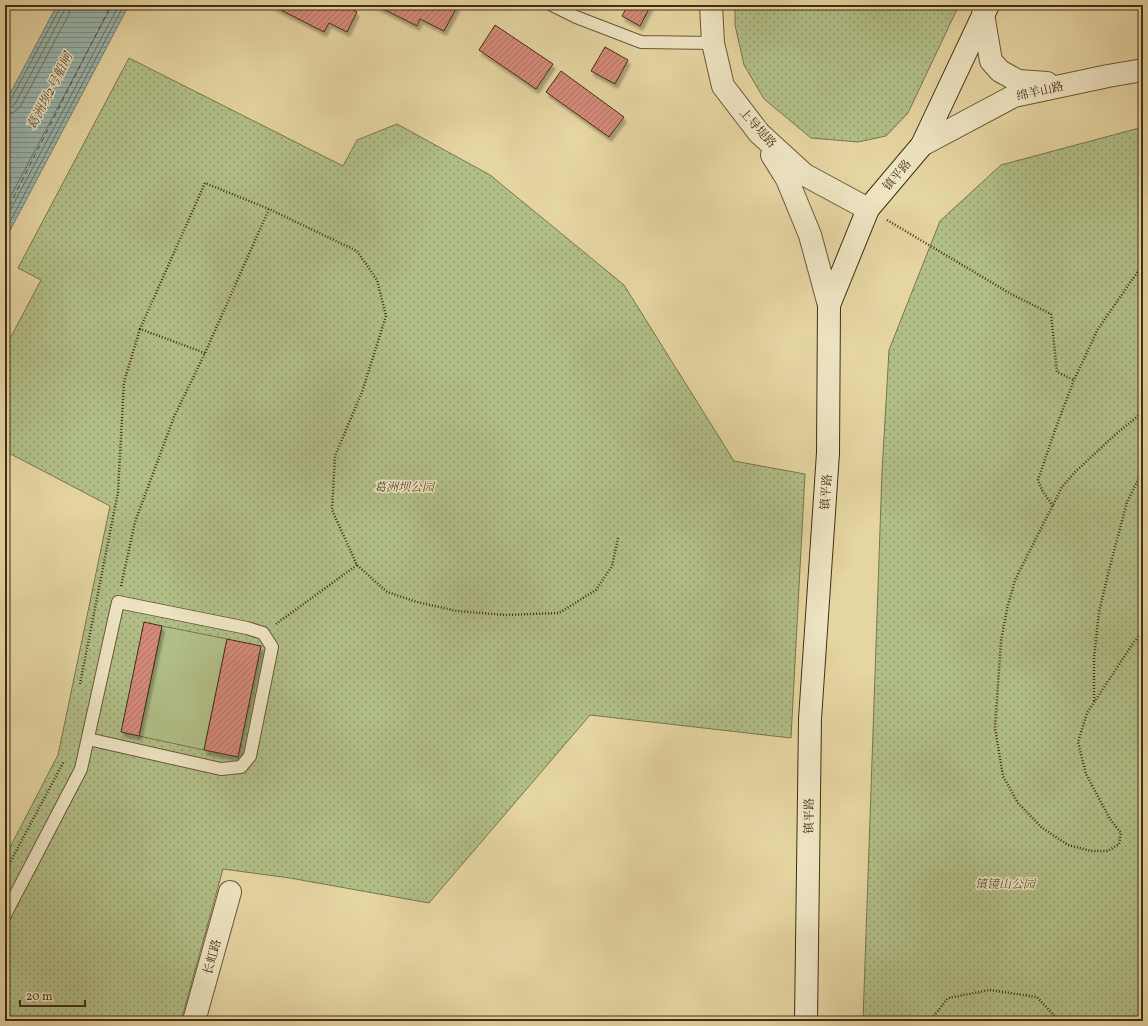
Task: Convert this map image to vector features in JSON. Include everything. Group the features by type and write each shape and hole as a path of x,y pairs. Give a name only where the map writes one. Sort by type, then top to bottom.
{"main road":[{"name":"上导堤路","path":"711,5 713,44 723,86 760,133 805,175 868,209"},
{"path":"985,10 991,61 1000,71 1018,81 1068,84"},
{"name":"镇平路","path":"806,1021 810,719 828,453 829,306 868,209 922,145 985,10"},
{"name":"绵羊山路","path":"922,145 1014,96 1143,70"},
{"path":"760,133 787,179 810,235 829,306"},
{"name":"长虹路","path":"194,1021 230,892"}],"lane":[{"path":"552,5 576,17 641,42 713,44"},
{"path":"5,915 81,769 118,602 247,628 263,633 272,646 250,756 241,767 221,769 88,739"}],"path":[{"path":"80,686 118,492 124,382 140,328 205,184 269,209 357,251 377,280 386,316 362,392 335,456 332,510 357,565 386,592 417,602 457,611 505,615 559,613 596,590 612,566 618,538"},
{"path":"118,602 134,522 174,417 205,353 269,209"},
{"path":"868,209 1011,294 1051,314 1057,372 1074,380"},
{"path":"1053,506 1043,492 1038,480 1055,430 1074,380 1098,329 1143,264"},
{"path":"140,328 205,353"},
{"path":"1143,412 1116,434 1075,472 1062,487 1015,580 1007,609 1001,641 995,728 1003,776 1018,803 1041,827 1068,845 1091,851 1108,851 1119,844 1121,833 1110,819 1086,774 1078,742 1087,713 1134,642 1143,631"},
{"path":"1094,702 1094,658 1099,612 1127,502 1143,470"},
{"path":"263,633 357,565"},
{"path":"5,872 66,756"},
{"path":"930,1021 948,998 990,990 1037,997 1056,1018 1056,1021"}],"green space":[{"path":"735,5 959,5 908,113 886,136 858,142 811,138 764,99 744,65 735,25"},
{"name":"葛洲坝公园","path":"129,58 343,166 357,140 397,124 490,175 624,285 734,461 805,474 791,738 590,715 429,903 290,878 223,869 181,1021 5,1021 5,857 58,755 110,506 5,451 5,348 41,280 18,268"},
{"name":"镇镜山公园","path":"1143,127 1143,1021 863,1021 882,472 889,350 940,221 1001,165"},
{"path":"162,626 227,639 204,750 139,736"}],"water":[{"name":"葛洲坝2号船闸","path":"57,5 129,5 5,240 5,103"}],"building":[{"path":"271,5 344,5 357,12 347,32 329,23 324,32"},
{"path":"375,5 458,5 444,31 420,19 417,26"},
{"path":"628,5 651,5 640,26 622,16"},
{"path":"495,25 553,64 536,89 479,50"},
{"path":"605,47 628,60 615,84 591,71"},
{"path":"561,71 624,117 609,137 546,92"},
{"path":"144,622 162,626 139,736 121,732"},
{"path":"227,639 261,646 238,757 204,750"}],"ferry route":[{"path":"5,214 111,5"}]}
